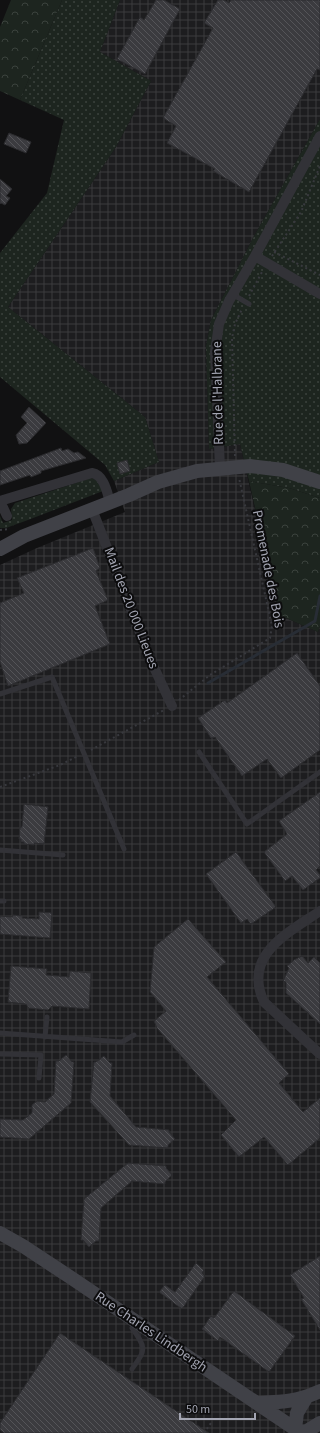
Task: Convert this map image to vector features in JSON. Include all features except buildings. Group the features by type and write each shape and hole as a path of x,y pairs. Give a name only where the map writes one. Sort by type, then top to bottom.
{"street":[{"name":"Rue de l'Halbrane","path":"220,468 215,352 219,324 232,294 255,256 320,136"},
{"path":"255,256 320,294"},
{"path":"0,549 24,536 158,482 178,475 197,471 220,468 238,471 250,466 283,470 320,482"},
{"path":"7,516 0,501 92,473 101,478 110,502"},
{"name":"Mail des 20 000 Lieues","path":"92,509 151,661 172,706"},
{"path":"0,539 24,536"},
{"path":"320,911 271,946 259,969 257,982 259,993 264,1002 320,1054"},
{"name":"Rue Charles Lindbergh","path":"0,1233 23,1246 298,1431"},
{"path":"257,1403 281,1403 306,1398 320,1391"},
{"path":"306,1398 297,1413 298,1431 307,1431 320,1423"}],"lane":[{"path":"232,294 247,303"},
{"path":"0,694 52,678 124,849"},
{"path":"199,752 247,824 320,772"},
{"path":"0,850 63,855"},
{"path":"46,1037 47,1017"},
{"path":"0,1033 122,1042 134,1035"},
{"path":"0,1054 41,1055 39,1078"},
{"path":"132,1328 140,1338 143,1352 132,1369"}],"path":[{"name":"Promenade des Bois","path":"172,706 210,675 270,638 272,626 238,471 232,338 235,324 267,263 301,212 320,166"},
{"path":"274,252 320,275"},
{"path":"204,1433 210,1423"}],"shaded area":[{"path":"120,0 320,0 320,119 253,238 211,320 206,346 209,449 240,444 279,615 318,632 320,626 320,1433 0,1433 0,565 37,548 125,512 114,481 159,462 145,417 8,307 116,147 151,81 100,52"}],"green space":[{"path":"11,0 62,0 20,100 0,91 0,27"},
{"path":"62,0 120,0 100,52 151,81 116,147 8,307 145,417 159,462 114,481 105,465 0,377 0,253 47,193 64,120 20,100"},
{"path":"320,119 320,498 289,488 249,481 240,444 209,449 206,346 211,320 253,238"},
{"path":"91,478 97,480 103,491 6,528 0,528 0,516 3,523 12,520 11,509 15,503"},
{"path":"249,481 289,488 320,498 320,626 318,632 279,615"}],"waterway":[{"path":"208,683 315,621 320,596"}]}
